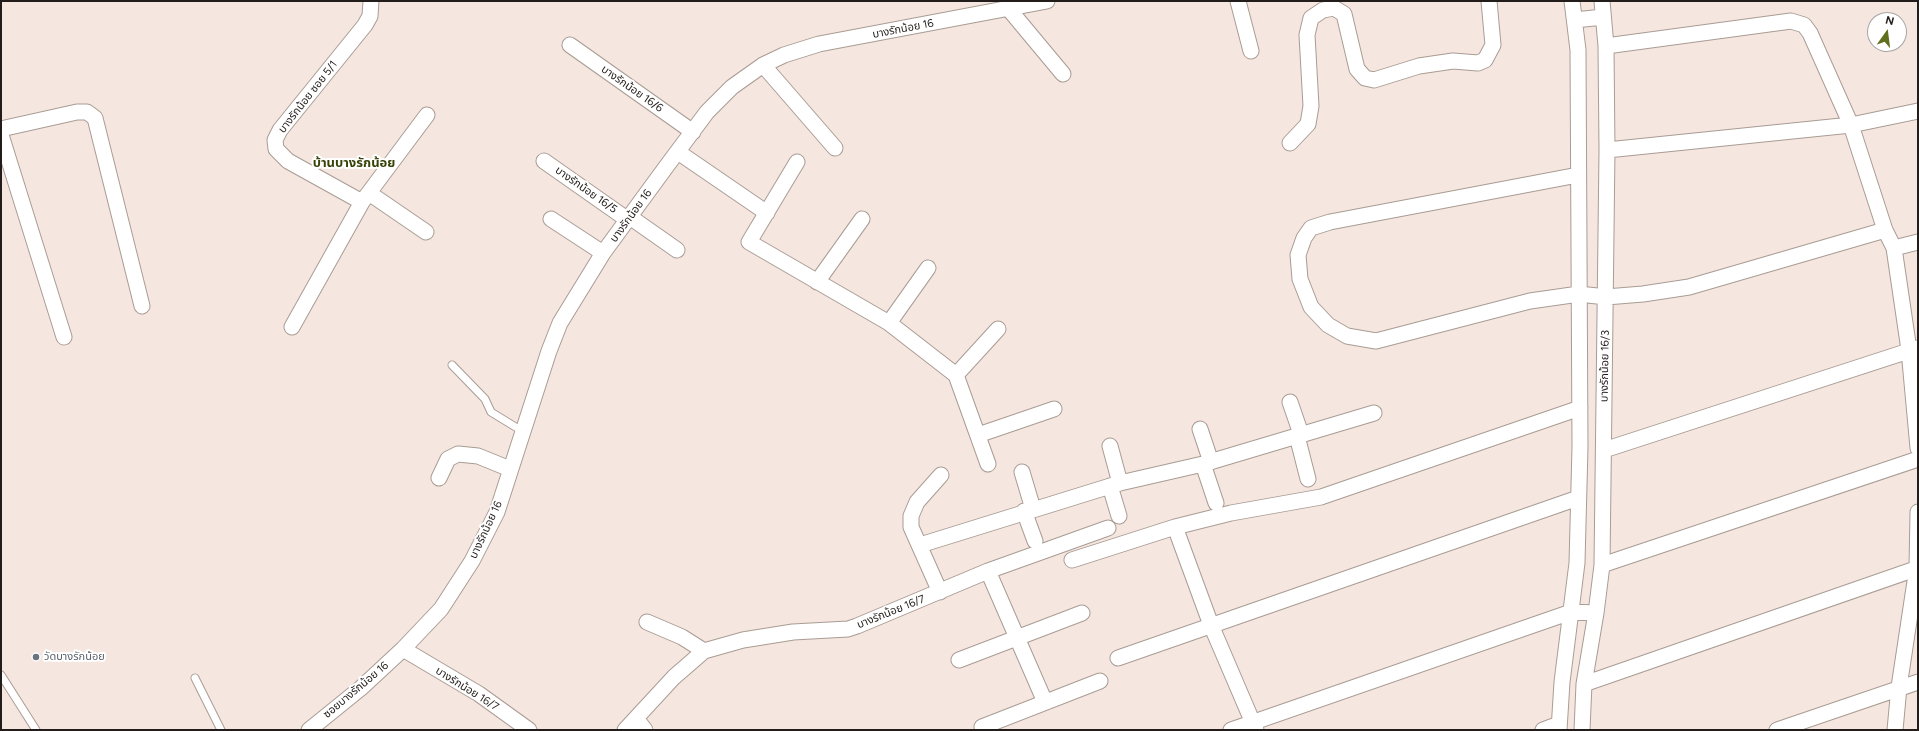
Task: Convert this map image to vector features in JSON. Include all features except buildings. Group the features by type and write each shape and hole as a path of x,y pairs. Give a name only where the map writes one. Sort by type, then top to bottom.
{"street":[{"name":"บางรักน้อย ซอย 5/1","path":"371,1 370,16 365,25 280,130 275,140 276,149 288,161 366,198 426,232"},
{"name":"บางรักน้อย 16","path":"404,649 441,609 472,561 497,512 522,431 560,323 603,254 707,112 732,87 763,65 784,55 819,44 1002,6 1047,1"},
{"path":"1238,1 1250,51"},
{"path":"1290,143 1308,124 1311,106 1307,35 1311,18 1323,10 1334,8 1344,14 1357,69 1365,78 1374,80 1419,66 1453,61 1478,62 1485,60 1493,45 1489,1"},
{"path":"1543,730 1559,727 1562,682 1577,563 1580,408 1578,50 1572,1"},
{"name":"บางรักน้อย 16/3","path":"1582,730 1584,684 1602,565 1607,150 1606,46 1602,1"},
{"path":"1002,6 1063,74"},
{"path":"1575,20 1603,17"},
{"path":"1606,46 1792,21 1804,25 1810,33 1851,125 1885,230 1894,248 1914,349 1918,448"},
{"name":"บางรักน้อย 16/6","path":"570,45 693,132"},
{"path":"763,65 835,148"},
{"path":"1607,150 1851,125 1918,111"},
{"path":"1,129 77,112 87,112 95,118 142,306"},
{"path":"292,327 366,198 427,115"},
{"path":"1,135 64,337"},
{"path":"678,152 767,213"},
{"name":"บางรักน้อย 16/5","path":"544,161 677,250"},
{"path":"797,162 749,242 890,323 956,375 988,464"},
{"path":"1578,175 1330,222 1311,228 1304,238 1298,255 1300,279 1311,307 1328,326 1347,336 1376,341 1530,301 1579,294 1606,297 1643,294 1689,287 1885,230"},
{"path":"551,219 603,254"},
{"path":"817,282 862,219"},
{"path":"1894,248 1918,242"},
{"path":"890,323 928,268"},
{"path":"956,375 998,329"},
{"path":"1604,450 1914,349"},
{"path":"1290,402 1299,435 1308,479"},
{"path":"1072,560 1175,527 1231,513 1321,497 1580,408"},
{"path":"978,435 1054,409"},
{"path":"920,545 1115,484 1207,463 1374,413"},
{"path":"1200,429 1216,503"},
{"path":"1110,446 1119,516"},
{"path":"439,478 448,459 458,454 478,456 510,469"},
{"path":"1602,565 1918,459"},
{"path":"1022,472 1035,541"},
{"path":"940,592 920,545 910,527 911,516 917,502 941,475"},
{"path":"1118,658 1578,498"},
{"path":"1896,730 1899,687 1917,568 1918,512"},
{"path":"1175,527 1212,625 1254,726"},
{"name":"บางรักน้อย 16/7","path":"625,730 641,724 674,677 704,651 743,640 793,632 848,629 881,617 988,571 1108,528"},
{"path":"1584,684 1917,568"},
{"path":"988,571 1019,638 1045,702"},
{"path":"1232,730 1254,726 1571,612 1596,612"},
{"path":"959,660 1082,613"},
{"path":"647,622 682,638 704,651"},
{"name":"ซอยบางรักน้อย 16","path":"309,730 361,688 404,649"},
{"name":"บางรักน้อย 16/7","path":"404,649 479,694 529,730"},
{"path":"982,727 1100,681"},
{"path":"1777,730 1899,687 1918,682"}],"lane":[{"path":"452,366 485,399 491,412 522,431"},
{"path":"1,675 36,730"},
{"path":"195,678 221,730"}],"place":[{"name":"วัดบางรักน้อย","path":"36,657"}],"district":[{"name":"บ้านบางรักน้อย","path":"354,163"}]}
